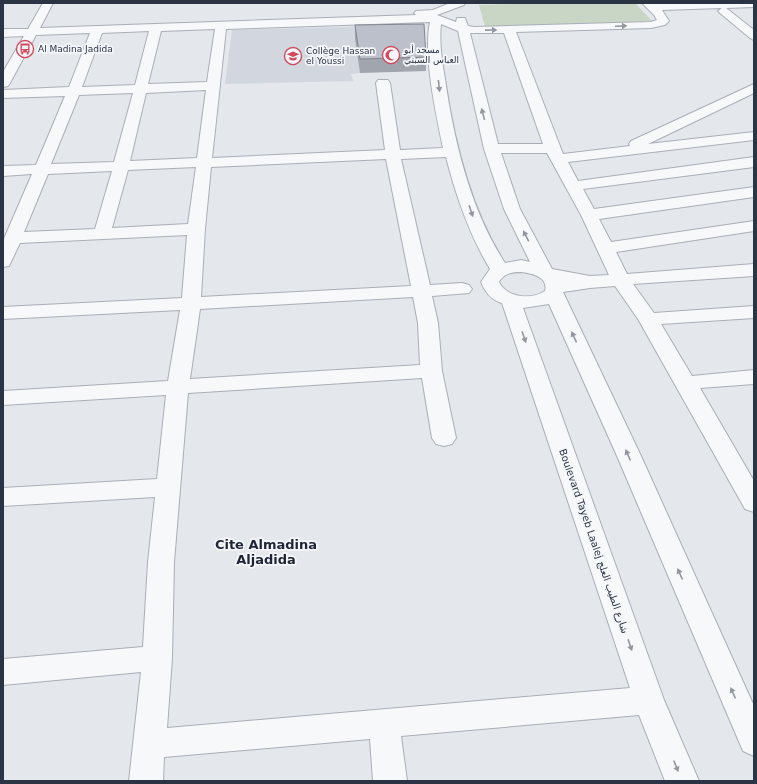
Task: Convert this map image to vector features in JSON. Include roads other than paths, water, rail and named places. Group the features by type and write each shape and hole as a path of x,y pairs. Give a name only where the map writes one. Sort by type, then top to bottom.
{"street":[{"path":"3,83 48,3"},
{"path":"653,8 754,4"},
{"path":"718,6 754,10"},
{"path":"718,6 754,36"},
{"path":"461,13 474,30 509,30 657,25 663,21 653,8"},
{"path":"33,30 461,13"},
{"path":"3,28 19,27 33,30 221,25 461,13"},
{"path":"461,13 492,149 512,209 551,281 750,723"},
{"name":"Boulevard Tayeb Laalej شارع الطيب العلج","path":"436,14 434,36 435,56 440,94 451,152 478,231 500,285 649,700 682,781"},
{"path":"146,781 157,658 161,562 168,487 178,388 191,303 196,229 221,25"},
{"path":"3,33 19,27"},
{"path":"8,46 19,27"},
{"path":"102,233 121,166 156,27"},
{"path":"3,262 98,29"},
{"path":"509,30 555,153 589,215 620,279 648,319 754,503"},
{"path":"383,83 393,155 420,291 428,323 431,371 444,438"},
{"path":"3,94 213,86"},
{"path":"622,150 754,88"},
{"path":"492,149 555,153 622,150 754,136"},
{"path":"3,171 451,152"},
{"path":"573,186 754,162"},
{"path":"589,215 754,192"},
{"path":"606,248 754,226"},
{"path":"13,238 196,229"},
{"path":"3,313 462,289 500,285 521,266 551,281 590,282 754,270"},
{"path":"500,285 524,302 547,298 551,281"},
{"path":"648,319 754,312"},
{"path":"3,398 431,371"},
{"path":"686,383 754,377"},
{"path":"3,497 168,487"},
{"path":"3,672 157,658"},
{"path":"150,744 649,700"},
{"path":"384,724 390,781"}],"place":[{"name":"Al Madina Jadida","path":"25,49"},
{"name":"مسجد أبو العباس السبتي","path":"391,55"},
{"name":"Collège Hassan el Youssi","path":"293,56"}],"district":[{"name":"Cite Almadina Aljadida","path":"266,552"}]}
